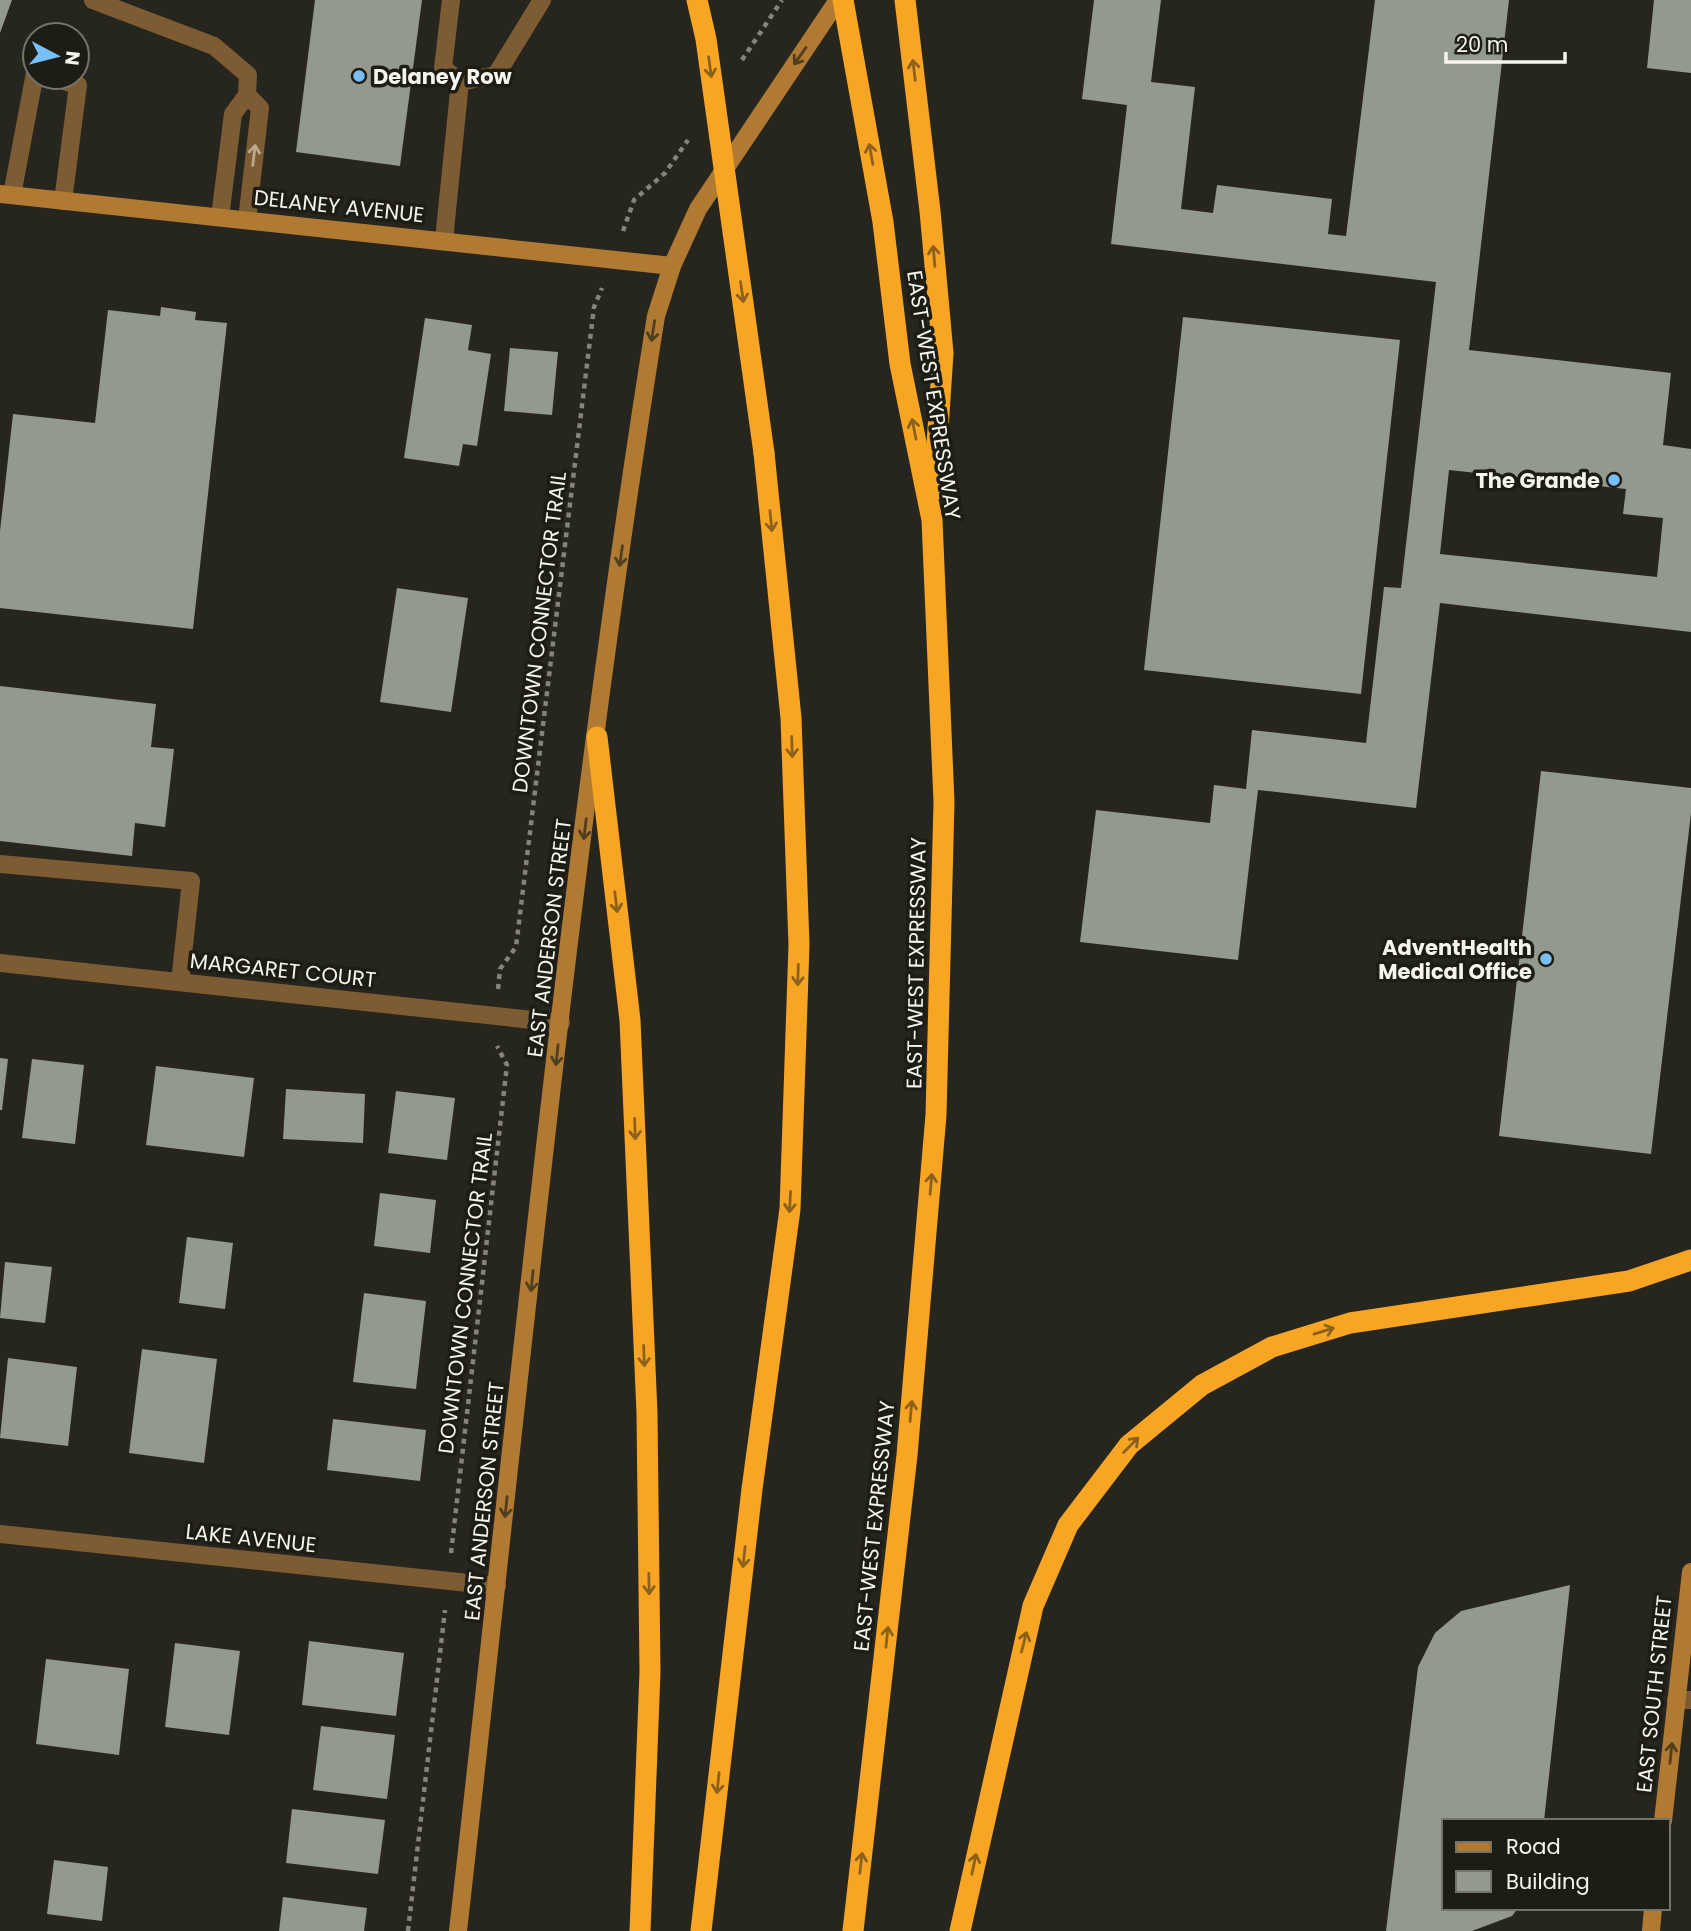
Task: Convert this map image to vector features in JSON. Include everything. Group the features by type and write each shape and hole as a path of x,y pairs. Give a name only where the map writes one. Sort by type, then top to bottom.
{"highway":[{"path":"697,0 706,38 764,453 791,718 799,932 790,1209 752,1489 701,1931"},
{"name":"EAST-WEST EXPRESSWAY","path":"841,0 883,222 901,363 932,520 944,802 936,1115 907,1455 853,1931"},
{"path":"905,0 930,211 943,354 932,520"},
{"path":"597,737 630,1020 647,1413 650,1672 640,1931"},
{"path":"960,1931 1033,1606 1068,1525 1129,1445 1202,1385 1272,1347 1350,1323 1629,1281 1691,1260"}],"main road":[{"name":"EAST ANDERSON STREET","path":"458,1931 561,1023 597,737 656,316 673,266 698,209 726,164 841,0"},
{"name":"DELANEY AVENUE","path":"6,195 673,266"},
{"name":"EAST SOUTH STREET","path":"1663,1819 1684,1700 1691,1572"},
{"path":"1651,1931 1653,1910"}],"street":[{"path":"93,0 214,46 248,75 247,95 233,114 220,217"},
{"path":"451,0 443,68 460,82"},
{"path":"460,82 496,75 542,0"},
{"path":"444,240 460,82"},
{"path":"6,195 31,91"},
{"path":"63,201 77,91"},
{"path":"247,95 260,108 247,220"},
{"path":"0,864 191,881 180,982"},
{"name":"MARGARET COURT","path":"0,963 561,1023"},
{"name":"LAKE AVENUE","path":"0,1534 497,1586"}],"path":[{"name":"DOWNTOWN CONNECTOR TRAIL","path":"500,969 516,947 594,307 600,295"},
{"name":"DOWNTOWN CONNECTOR TRAIL","path":"451,1555 507,1065 493,1038"},
{"path":"408,1931 446,1601"}],"building":[{"path":"0,0 12,0 0,33"},
{"name":"Delaney Row","path":"315,0 422,0 400,166 296,152"},
{"name":"The Grande","path":"1094,0 1161,0 1151,82 1195,87 1181,209 1213,213 1217,185 1332,199 1328,234 1346,236 1375,0 1509,0 1469,350 1671,373 1663,445 1691,449 1691,632 1440,603 1416,808 1258,790 1238,960 1080,942 1096,810 1210,823 1214,785 1246,789 1252,730 1366,743 1384,587 1401,588 1436,282 1111,244 1127,105 1082,99","holes":["1449,470 1626,489 1623,514 1663,518 1657,577 1440,554"]},
{"path":"1654,0 1691,0 1691,73 1647,68"},
{"path":"161,307 196,312 195,320 227,323 193,629 0,608 0,531 13,414 95,423 108,310 160,316"},
{"path":"1183,317 1400,340 1361,694 1144,670"},
{"path":"425,318 472,325 468,350 491,354 477,446 463,444 459,466 404,458"},
{"path":"510,348 558,352 552,415 504,411"},
{"path":"397,588 468,598 451,712 380,702"},
{"path":"0,686 156,704 151,747 174,749 165,827 135,823 132,856 0,841"},
{"path":"1541,771 1691,788 1691,813 1651,1154 1499,1136"},
{"path":"0,1058 8,1059 2,1110 0,1110"},
{"path":"32,1059 84,1065 75,1144 22,1138"},
{"path":"156,1066 254,1078 244,1157 146,1145"},
{"path":"286,1089 365,1094 363,1143 283,1139"},
{"path":"396,1091 455,1098 447,1160 388,1153"},
{"path":"380,1193 436,1200 430,1253 374,1246"},
{"path":"187,1237 233,1243 225,1309 179,1303"},
{"path":"5,1262 52,1267 45,1323 0,1318"},
{"path":"364,1293 426,1301 416,1389 353,1382"},
{"path":"142,1349 217,1359 204,1463 129,1453"},
{"path":"8,1358 77,1367 68,1446 0,1438"},
{"path":"333,1419 426,1430 420,1481 327,1470"},
{"path":"1570,1585 1544,1819 1442,1819 1442,1910 1516,1910 1512,1916 1472,1931 1386,1931 1418,1667 1435,1633 1461,1611"},
{"path":"309,1641 404,1653 396,1716 302,1705"},
{"path":"175,1643 240,1651 229,1735 165,1727"},
{"path":"46,1659 129,1669 119,1755 36,1744"},
{"path":"321,1726 395,1735 387,1799 313,1790"},
{"path":"292,1809 385,1820 378,1874 286,1863"},
{"path":"54,1860 108,1867 102,1921 47,1914"},
{"path":"283,1897 367,1908 364,1931 279,1931"}],"place":[{"name":"Delaney Row","path":"359,76"},
{"name":"The Grande","path":"1614,480"},
{"name":"AdventHealth Medical Office","path":"1546,959"}]}
